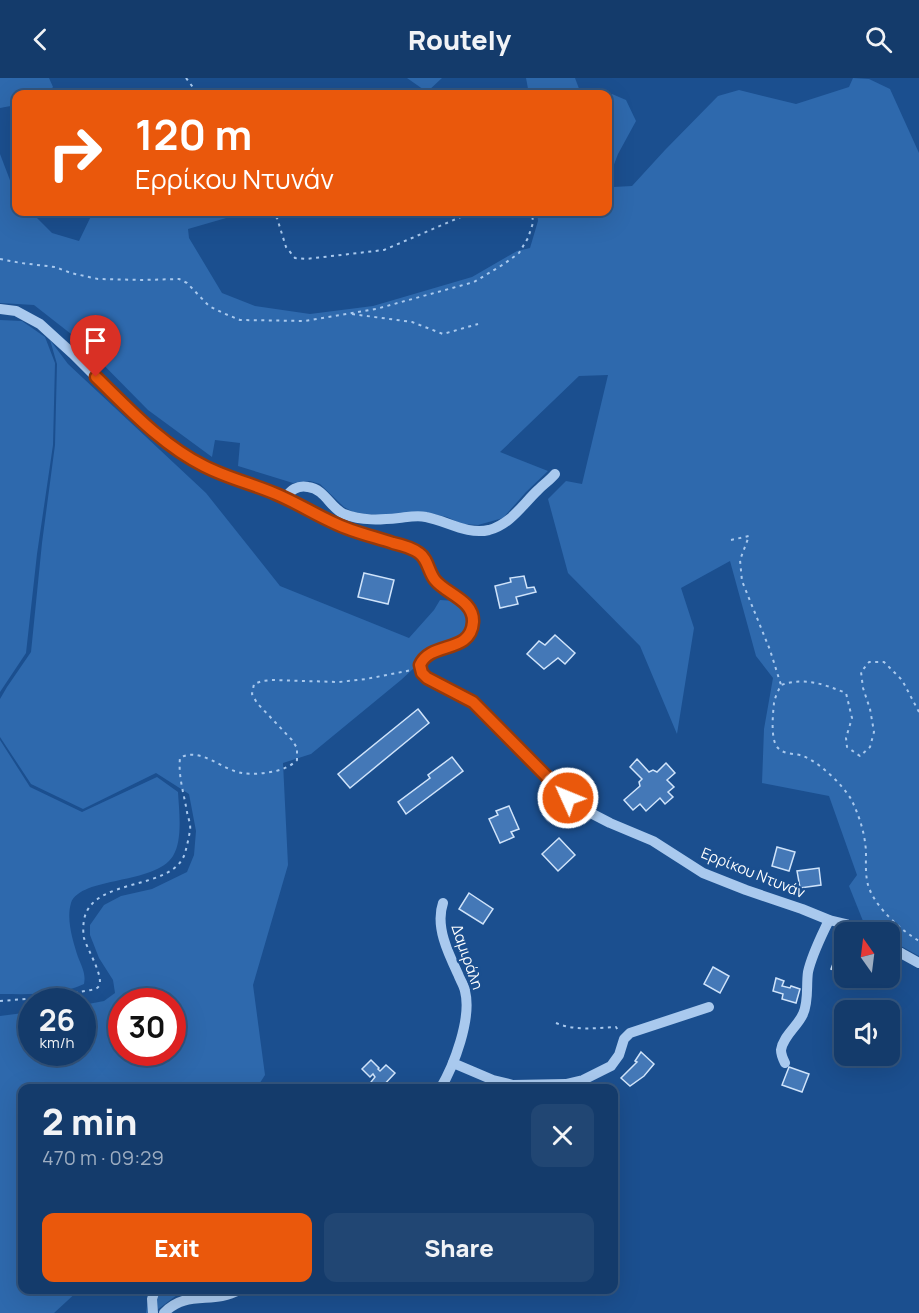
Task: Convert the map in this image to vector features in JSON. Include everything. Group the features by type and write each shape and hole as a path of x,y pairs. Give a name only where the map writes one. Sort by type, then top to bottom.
{"street":[{"path":"0,309 16,311 40,324 133,414 176,450 205,467 285,498 342,526 416,551 426,560 436,582 464,602 472,618 469,635 464,640 430,654 422,661 421,668"},
{"path":"285,498 292,489 309,487 327,497 340,512 360,519 380,520 414,516 474,531 488,530 514,516 555,474"},
{"name":"Ερρίκου Ντυνάν","path":"421,668 430,681 473,702 555,786 579,807 653,841 703,873 838,922"},
{"name":"Δαμιράλη","path":"442,1084 459,1048 467,999 441,928 440,915 443,903"},
{"path":"784,1063 781,1051 786,1037 803,1014 812,958 830,920"},
{"path":"900,952 919,963"},
{"path":"566,1084 583,1080 611,1066 618,1058 624,1039 635,1031 709,1007"},
{"path":"453,1063 493,1080 509,1084"},
{"path":"153,1313 154,1294"},
{"path":"164,1313 172,1305 182,1300 229,1294"}],"path":[{"path":"275,216 286,247 295,258 306,259 384,250 463,216"},
{"path":"0,260 55,267 98,279 179,279 187,282 209,306 240,320 305,321 376,309 474,282 519,253 528,238 533,223 532,216"},
{"path":"349,314 412,322 443,334 478,324"},
{"path":"731,540 749,536 740,560 742,581 770,650 781,685 774,701 773,736 777,747 787,753 803,756 818,765 837,781 850,798 862,824 866,848 866,876 870,889 877,903 896,924 919,941"},
{"path":"781,685 792,682 821,683 846,693 852,718 846,738 847,747 860,756 870,747 874,732 861,672 869,662 884,662 902,680 919,712"},
{"path":"0,1001 51,998 91,990 99,986 99,973 83,930 90,906 94,900 105,894 170,871 185,854 190,828 179,768 180,758 186,754 195,753 226,768 243,773 273,771 293,765 297,760 297,748 257,703 252,694 254,684 271,680 339,682 421,668"},
{"path":"556,1023 566,1027 616,1027 624,1039"}],"shaded area":[{"path":"0,78 49,78 53,87 50,90 12,90 12,106 0,108"},
{"path":"407,78 442,78 429,90 424,90"},
{"path":"526,78 575,78 580,90 528,90"},
{"path":"853,78 869,79 890,89 919,153 919,956 900,946 900,922 863,922 849,886 857,875 829,796 762,783 764,729 773,678 756,656 730,561 681,588 694,628 677,734 640,646 568,573 548,499 566,481 582,484 608,375 579,376 500,452 548,471 503,518 478,525 462,524 447,517 423,512 365,514 353,512 344,507 320,484 310,481 293,483 238,466 240,443 215,440 212,457 148,410 80,341 34,305 0,303 0,154 12,186 12,216 35,216 52,233 79,241 91,216 233,216 188,229 189,238 222,293 255,306 310,314 373,306 472,277 517,251 530,248 537,216 612,216 612,186 632,186 718,96 739,90 796,104 849,87"},
{"path":"612,94 626,100 636,121 612,170"},
{"path":"0,320 22,321 45,337 55,363 53,445 37,554 26,653 0,692"},
{"path":"50,340 68,364 206,493 280,586 409,638 440,600 459,603 469,617 468,627 463,635 423,653 417,659 414,668 401,680 311,754 283,763 288,865 253,985 265,1075 259,1084 18,1084 18,1294 75,1294 54,1313 0,1313 0,1016 18,1014 18,1066 96,1066 96,1003 108,998 108,1066 186,1066 186,988 114,988 113,980 99,958 90,935 90,925 104,905 121,896 152,889 187,872 194,855 196,831 189,794 156,773 83,809 31,784 0,737 0,699 31,652 55,445 57,364"},
{"path":"0,740 30,787 82,812 157,777 178,792 179,833 173,856 164,865 151,872 89,888 78,894 71,903 69,916 71,930 83,970 84,984 74,988 18,988 18,994 0,994"},
{"path":"148,1294 187,1294 177,1295 153,1313 146,1313"}],"building":[{"path":"364,573 394,580 388,604 358,597"},
{"path":"524,576 527,588 534,587 536,592 516,597 518,604 500,608 495,586 511,582 510,578"},
{"path":"555,635 575,653 565,664 558,658 544,669 527,654 539,641 545,645"},
{"path":"418,709 429,723 350,788 338,774"},
{"path":"452,757 463,771 406,814 398,802 430,778 428,775"},
{"path":"637,759 649,772 653,770 657,772 666,763 675,773 667,780 674,787 668,792 673,797 665,804 660,798 646,811 640,804 633,810 624,800 640,786 639,782 642,779 630,767"},
{"path":"509,806 519,829 511,832 514,837 500,843 489,819 498,815 496,811"},
{"path":"559,838 575,855 558,871 542,854"},
{"path":"777,847 795,852 789,871 772,866"},
{"path":"819,868 821,885 800,888 797,871"},
{"path":"469,893 493,909 483,924 459,909"},
{"path":"713,967 729,976 720,993 704,984"},
{"path":"776,978 784,981 782,986 800,989 796,1003 782,999 783,994 773,991"},
{"path":"641,1052 654,1064 644,1076 630,1086 621,1078 637,1062 635,1061"},
{"path":"371,1060 380,1071 386,1065 395,1073 385,1084 374,1084 371,1082 375,1077 373,1074 370,1077 362,1069"},
{"path":"789,1067 809,1074 802,1092 782,1085"}],"route":[{"path":"96,377 133,414 176,450 205,467 274,493 356,532 399,544 419,553 426,560 436,582 464,602 471,613 473,622 467,638 435,651 423,659 420,665 422,673 430,681 473,702 568,798"}]}
